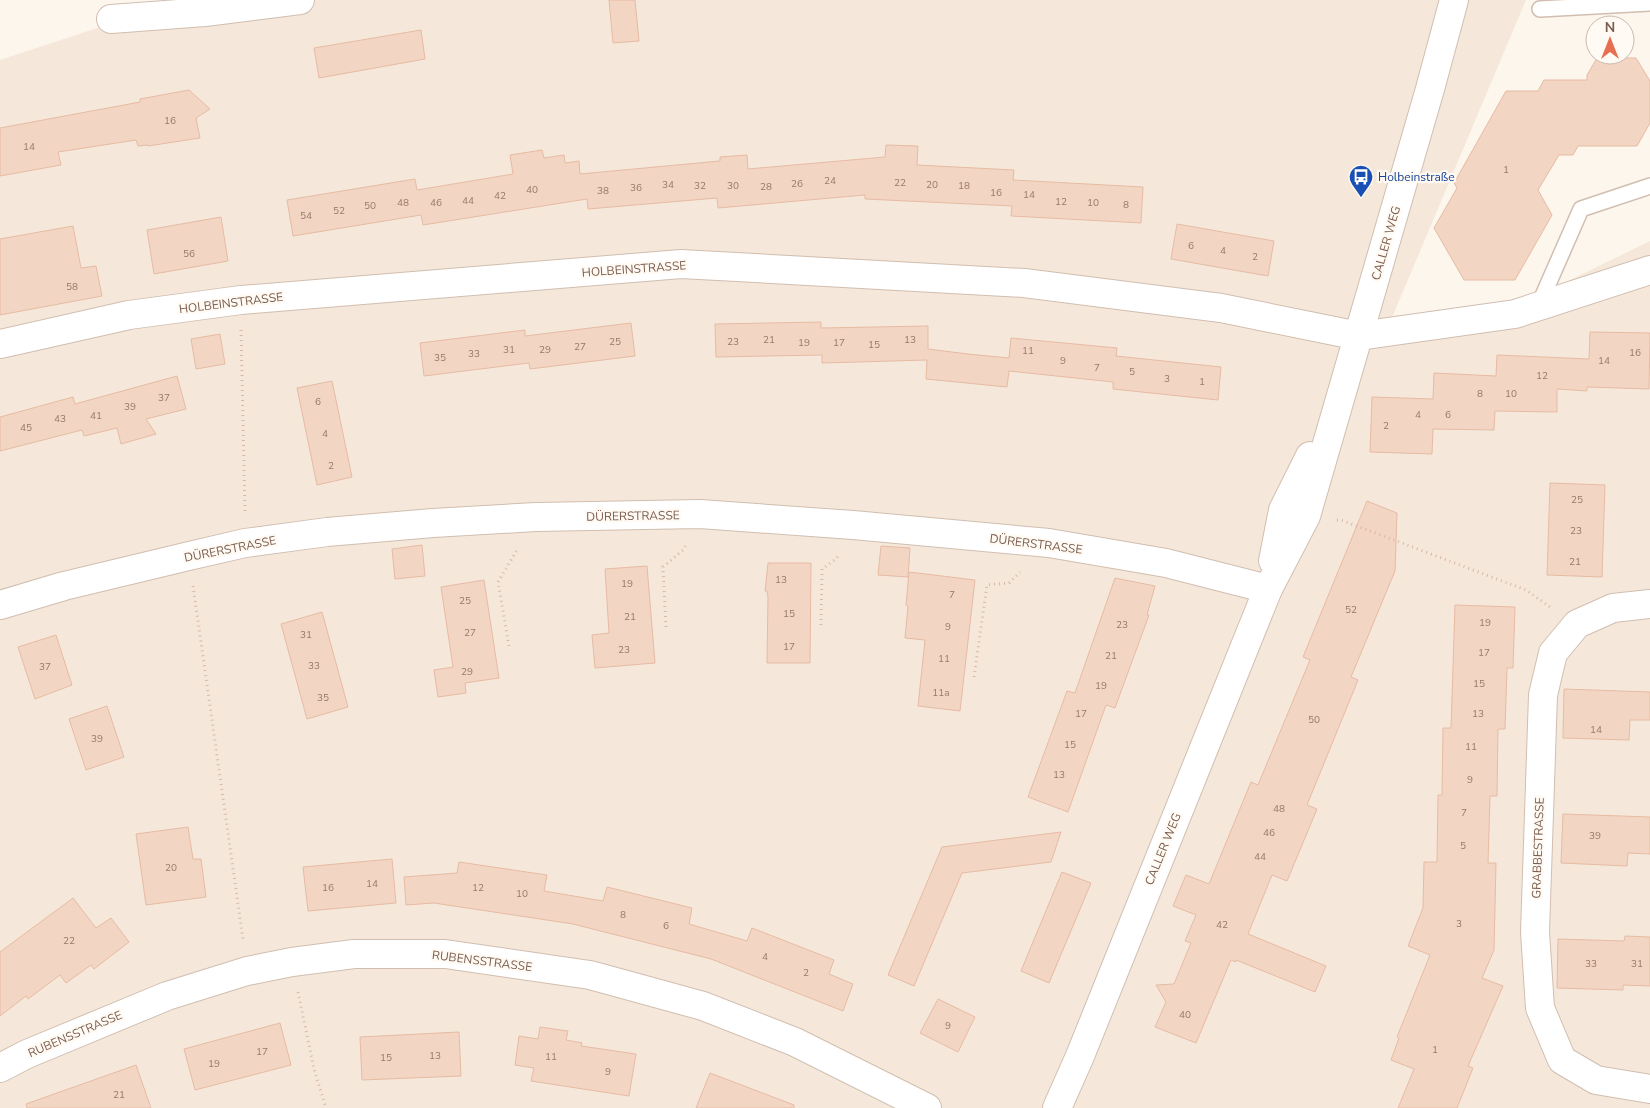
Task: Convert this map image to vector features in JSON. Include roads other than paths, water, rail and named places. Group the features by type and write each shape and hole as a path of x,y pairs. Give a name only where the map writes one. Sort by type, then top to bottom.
{"street":[{"path":"111,19 205,12 300,0"},
{"name":"CALLER WEG","path":"1057,1108 1084,1046 1268,589 1306,516 1454,0"},
{"name":"HOLBEINSTRASSE","path":"0,344 129,315 240,300 681,264 1024,283 1221,308 1359,336 1516,314 1650,270"},
{"name":"CALLER WEG","path":"1268,589 1283,510 1339,398"},
{"name":"DÜRERSTRASSE","path":"0,606 64,586 245,543 327,532 536,517 700,514 853,525 1049,543 1166,563 1268,589"},
{"name":"GRABBESTRASSE","path":"1650,604 1613,608 1577,624 1553,653 1543,695 1536,932 1540,1008 1562,1060 1596,1080 1650,1089"},
{"name":"RUBENSSTRASSE","path":"0,1068 28,1054 167,996 247,971 292,962 354,954 445,954 590,975 703,1006 795,1042 927,1108"}],"lane":[{"path":"1540,9 1650,3"},
{"path":"1538,307 1581,209 1650,186"}],"place":[{"name":"Holbeinstraße","path":"1361,198"}]}
